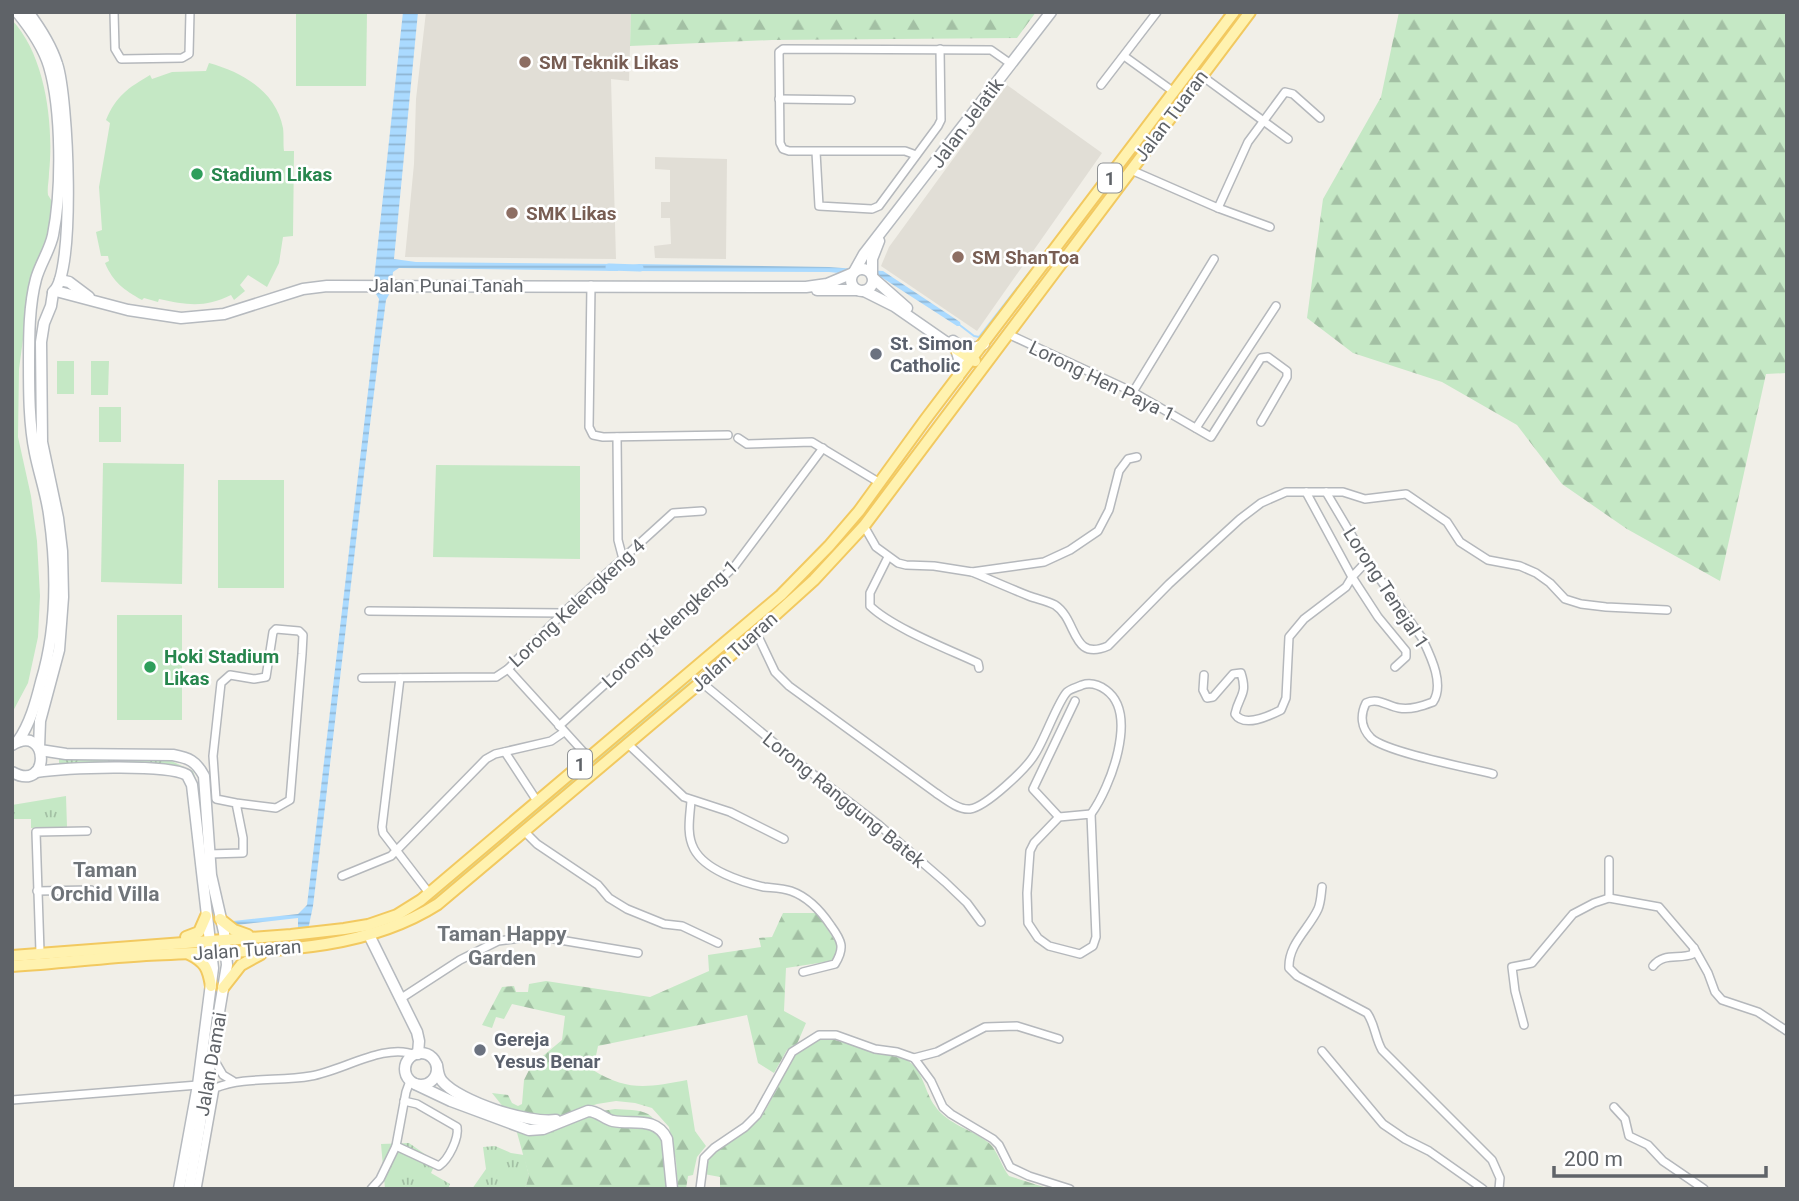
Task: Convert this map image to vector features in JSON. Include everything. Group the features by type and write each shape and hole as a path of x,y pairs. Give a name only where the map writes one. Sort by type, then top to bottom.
{"main road":[{"path":"15,743 29,721 44,673 50,647 53,610 49,515 31,427 30,327 37,279 50,248 56,218 58,149 56,108 48,64 36,38 17,12"},
{"path":"12,772 25,776 36,772 42,761 39,749 40,722 59,650 63,597 58,518 42,442 41,342 44,323 63,268 68,146 57,65 44,35 28,12"},
{"name":"Jalan Jelatik","path":"853,272 864,254 1051,12"},
{"name":"Jalan Tuaran","path":"12,956 291,935 368,925 397,915 429,893 792,585 840,534 1234,12"},
{"name":"Jalan Tuaran","path":"12,967 291,948 369,935 403,923 438,904 715,670 814,580 864,526 1250,12"},
{"path":"1174,92 1201,68 1209,66"},
{"name":"Jalan Jelatik","path":"873,276 872,259 882,234"},
{"path":"806,287 827,284 864,269 901,304 958,345 974,349 985,343"},
{"path":"37,279 44,270 51,270 60,278"},
{"path":"853,272 851,282 861,290 894,306 972,360 984,358 1030,304"},
{"path":"806,287 813,290 861,290 870,288 873,276"},
{"name":"Jalan Punai Tanah","path":"60,278 92,300"},
{"path":"37,279 41,292 54,292"},
{"name":"Jalan Punai Tanah","path":"54,292 143,313 196,318 234,312 303,289 367,285 806,287"},
{"path":"956,349 960,362 958,377"},
{"path":"673,684 682,687 711,663 717,666 715,670"},
{"name":"Jalan Damai","path":"15,743 32,742 39,749 65,754 173,755 189,758 198,764 204,776 209,854 225,939 227,965 189,1189"},
{"name":"Jalan Damai","path":"36,772 65,768 180,771 187,775 195,795 206,916 211,940 211,986 198,1086 179,1189"},
{"path":"397,915 376,927 369,935 417,1032 419,1041 416,1054 405,1066 413,1082 439,1096 524,1123 570,1118 588,1111 594,1111 609,1120 645,1121 664,1133 667,1139 672,1189"},
{"path":"146,944 196,935 206,916"},
{"path":"220,919 241,934 258,936"},
{"path":"223,988 236,970 250,958 291,948"},
{"path":"189,954 203,962 208,969 211,986"},
{"path":"416,1054 431,1057 441,1080 449,1088 524,1123"},
{"path":"413,1082 425,1084 433,1079 436,1065"}],"street":[{"path":"114,12 117,55 121,60 182,58 189,54 190,12"},
{"path":"1101,85 1157,12"},
{"path":"916,155 905,151 816,152 783,149 780,143 779,52 783,49 991,50 1011,64"},
{"path":"816,152 819,203 822,207 876,208 940,120 940,49"},
{"path":"1124,56 1174,92"},
{"path":"1202,76 1288,139"},
{"path":"1218,208 1248,142 1283,95 1288,92 1320,118"},
{"path":"779,99 851,100"},
{"path":"1131,170 1218,208 1270,227"},
{"path":"1133,392 1214,259"},
{"path":"591,285 589,427 593,435 728,435"},
{"path":"1261,422 1287,377 1287,371 1264,356 1211,437 1196,428 1276,306"},
{"name":"Lorong Hen Paya 1","path":"1007,334 1133,392 1196,428"},
{"path":"617,437 618,540 623,559"},
{"path":"738,438 747,444 813,442 880,483"},
{"name":"Lorong Kelengkeng 1","path":"562,729 734,567 822,448"},
{"path":"972,572 1044,562 1070,550 1098,531 1109,510 1119,471 1128,459 1137,457"},
{"path":"864,526 876,547 888,557 906,565 941,566 972,572 1056,606 1087,650 1096,652 1108,646 1161,592 1240,519 1261,503 1286,492 1352,493 1365,499 1406,494 1447,522 1460,542 1469,548 1488,560 1520,566 1536,573 1565,599 1606,607 1667,610"},
{"path":"1306,492 1352,577 1378,617 1406,651 1406,657 1395,667"},
{"name":"Lorong Tenejal 1","path":"1326,492 1367,561 1422,638 1439,688 1433,702 1420,707 1399,708 1375,700 1366,703 1361,721 1367,732 1373,740 1405,752 1493,774"},
{"name":"Lorong Kelengkeng 4","path":"362,678 496,677 508,669 563,613 673,513 702,511"},
{"path":"888,557 870,593 870,606 877,613 905,628 978,663 979,668"},
{"path":"1204,675 1203,690 1207,698 1213,697 1233,674 1241,673 1246,686 1236,709 1235,714 1239,720 1267,716 1281,710 1286,698 1289,638 1304,619 1346,587 1367,561"},
{"path":"369,611 563,613"},
{"path":"276,629 299,631 303,635 302,654 290,800 276,808 236,803 216,799 214,787 213,756 221,682 230,675 254,679 266,677 273,632 276,629"},
{"path":"756,632 775,672 789,686 936,793 957,806 969,809 995,795 1034,757 1067,692 1086,684 1099,685 1111,694 1118,705 1120,741 1112,774 1101,800 1091,814 1096,937 1093,946 1080,954 1049,946 1038,938 1028,923 1030,852 1034,843 1059,817 1091,814"},
{"path":"508,669 588,757"},
{"path":"400,678 382,827 383,833 429,893"},
{"name":"Lorong Ranggung Batek","path":"701,682 945,882 967,903 981,922"},
{"path":"1059,817 1033,789 1075,701"},
{"path":"342,876 380,862 397,851 481,763 495,754 551,741 562,729"},
{"path":"628,744 684,797 730,812 784,839"},
{"path":"505,752 537,802"},
{"path":"691,801 689,835 693,848 700,857 739,879 764,887 789,890 807,899 823,914 842,941 842,953 835,964 803,972"},
{"path":"209,854 243,853 236,803"},
{"path":"40,952 36,832 87,831"},
{"path":"525,832 537,844 598,885 609,898 628,909 664,924 682,926 718,943"},
{"path":"1609,860 1609,898"},
{"path":"1322,887 1321,903 1288,957 1289,968 1297,976 1367,1013 1373,1021 1382,1050 1492,1160 1500,1178 1499,1189"},
{"path":"37,891 90,890"},
{"path":"1524,1025 1515,992 1512,967 1532,963 1573,914 1609,898 1658,908 1694,948 1708,973 1714,992 1722,1000 1758,1012 1787,1031"},
{"path":"400,999 460,960 498,941 536,936 638,953"},
{"path":"1653,966 1661,958 1693,954 1694,948"},
{"path":"700,1189 704,1158 757,1115 792,1052 819,1035 836,1035 875,1049 914,1058 937,1052 985,1027 1017,1026 1059,1039"},
{"path":"197,1189 214,1090 233,1081 310,1076 390,1051 416,1054"},
{"path":"1322,1051 1383,1124 1429,1151 1483,1189"},
{"path":"212,1056 223,1075 233,1081"},
{"path":"914,1058 931,1081 943,1107 993,1139 1010,1167 1070,1189"},
{"path":"371,1189 380,1179 396,1146 404,1101 413,1082"},
{"path":"12,1101 198,1086"},
{"path":"396,1146 439,1166 445,1162 458,1133 457,1127 416,1104 404,1101"},
{"path":"1614,1107 1625,1119 1629,1136 1648,1145 1663,1161 1704,1189"}],"shaded area":[{"path":"426,12 631,12 629,81 611,79 616,259 405,257 414,164 416,99"},
{"path":"1007,85 1102,153 977,331 881,266 889,247"},
{"path":"655,157 727,159 726,259 655,258 654,246 671,244 670,218 661,218 661,202 670,202 670,170 655,169"}],"green space":[{"path":"296,12 367,12 366,86 296,86"},
{"path":"631,12 1036,12 1017,38 772,40 630,46"},
{"path":"1399,12 1787,12 1787,373 1766,374 1720,581 1627,529 1562,484 1517,425 1442,382 1353,353 1307,318 1323,199 1381,97"},
{"path":"12,20 33,52 45,92 50,134 48,195 53,203 49,242 31,280 19,369 18,437 31,496 40,596 38,637 28,683 12,713"},
{"name":"Stadium Likas","path":"209,63 234,72 256,85 279,115 283,128 284,151 294,151 293,236 283,237 279,263 267,287 248,275 240,285 245,291 234,300 231,295 213,302 196,304 159,299 158,302 144,298 142,300 115,280 105,263 109,261 108,256 101,256 96,232 102,230 99,187 110,123 106,120 124,93 150,75 152,79 172,72 206,71"},
{"path":"57,361 74,361 74,394 57,394"},
{"path":"91,361 109,361 108,395 91,395"},
{"path":"99,407 121,407 121,442 99,442"},
{"path":"103,463 184,464 182,584 101,582"},
{"path":"436,465 580,466 580,559 433,557"},
{"path":"218,480 284,480 284,588 218,588"},
{"name":"Hoki Stadium Likas","path":"117,615 182,615 182,720 117,720"},
{"path":"711,664 425,908 392,924 360,934 270,946 236,947 346,935 377,928 405,916 470,867 672,694"},
{"path":"59,756 167,759 193,771 201,793 207,882 215,922 211,923 205,882 199,793 191,772 182,767 167,765 59,763"},
{"path":"66,796 67,827 31,828 31,819 12,819 12,805"},
{"path":"783,913 817,913 837,944 838,954 832,961 786,968 784,1011 806,1023 797,1044 787,1050 774,1073 758,1063 747,1015 598,1046 593,1070 617,1082 650,1086 687,1080 695,1131 706,1146 697,1157 693,1175 688,1176 686,1189 678,1189 669,1127 652,1108 616,1101 597,1104 549,1121 508,1113 492,1093 508,1095 512,1103 518,1106 522,1104 524,1080 531,1066 562,1040 565,1016 512,1004 504,1019 496,1017 492,1028 482,1025 502,987 514,986 516,992 528,992 529,984 546,981 650,997 709,971 708,955 761,947 759,938 772,937"},
{"path":"818,1040 835,1040 907,1060 917,1070 931,1100 940,1112 989,1143 1009,1176 1050,1189 720,1189 720,1177 704,1174 710,1158 761,1117 795,1055"},
{"path":"602,1111 640,1111 654,1120 664,1148 667,1189 525,1189 529,1176 516,1129 548,1133"},
{"path":"409,1143 436,1162 431,1173 450,1184 448,1189 385,1189 381,1144"},
{"path":"495,1146 524,1155 529,1176 525,1189 472,1189 486,1169 483,1147"}],"water":[{"path":"403,12 418,12 394,259 416,262 618,264 618,271 399,268 393,272 391,291 386,300 376,376 308,930 298,929 298,918 236,925 233,921 298,914 307,905 379,299 373,289"},
{"path":"633,265 829,267 883,271 960,322 961,326 881,277 829,272 633,271"}],"waterway":[{"path":"1098,182 1115,160"},
{"path":"961,326 979,337 1071,219"},
{"path":"609,267 640,268"}],"place":[{"name":"SM Teknik Likas","path":"525,62"},
{"name":"Stadium Likas","path":"197,174"},
{"name":"SMK Likas","path":"512,213"},
{"name":"SM ShanToa","path":"958,257"},
{"name":"St. Simon Catholic","path":"876,354"},
{"name":"Hoki Stadium Likas","path":"150,667"},
{"name":"Gereja Yesus Benar","path":"480,1050"}],"district":[{"name":"Taman Orchid Villa","path":"105,882"},
{"name":"Taman Happy Garden","path":"502,946"}]}
